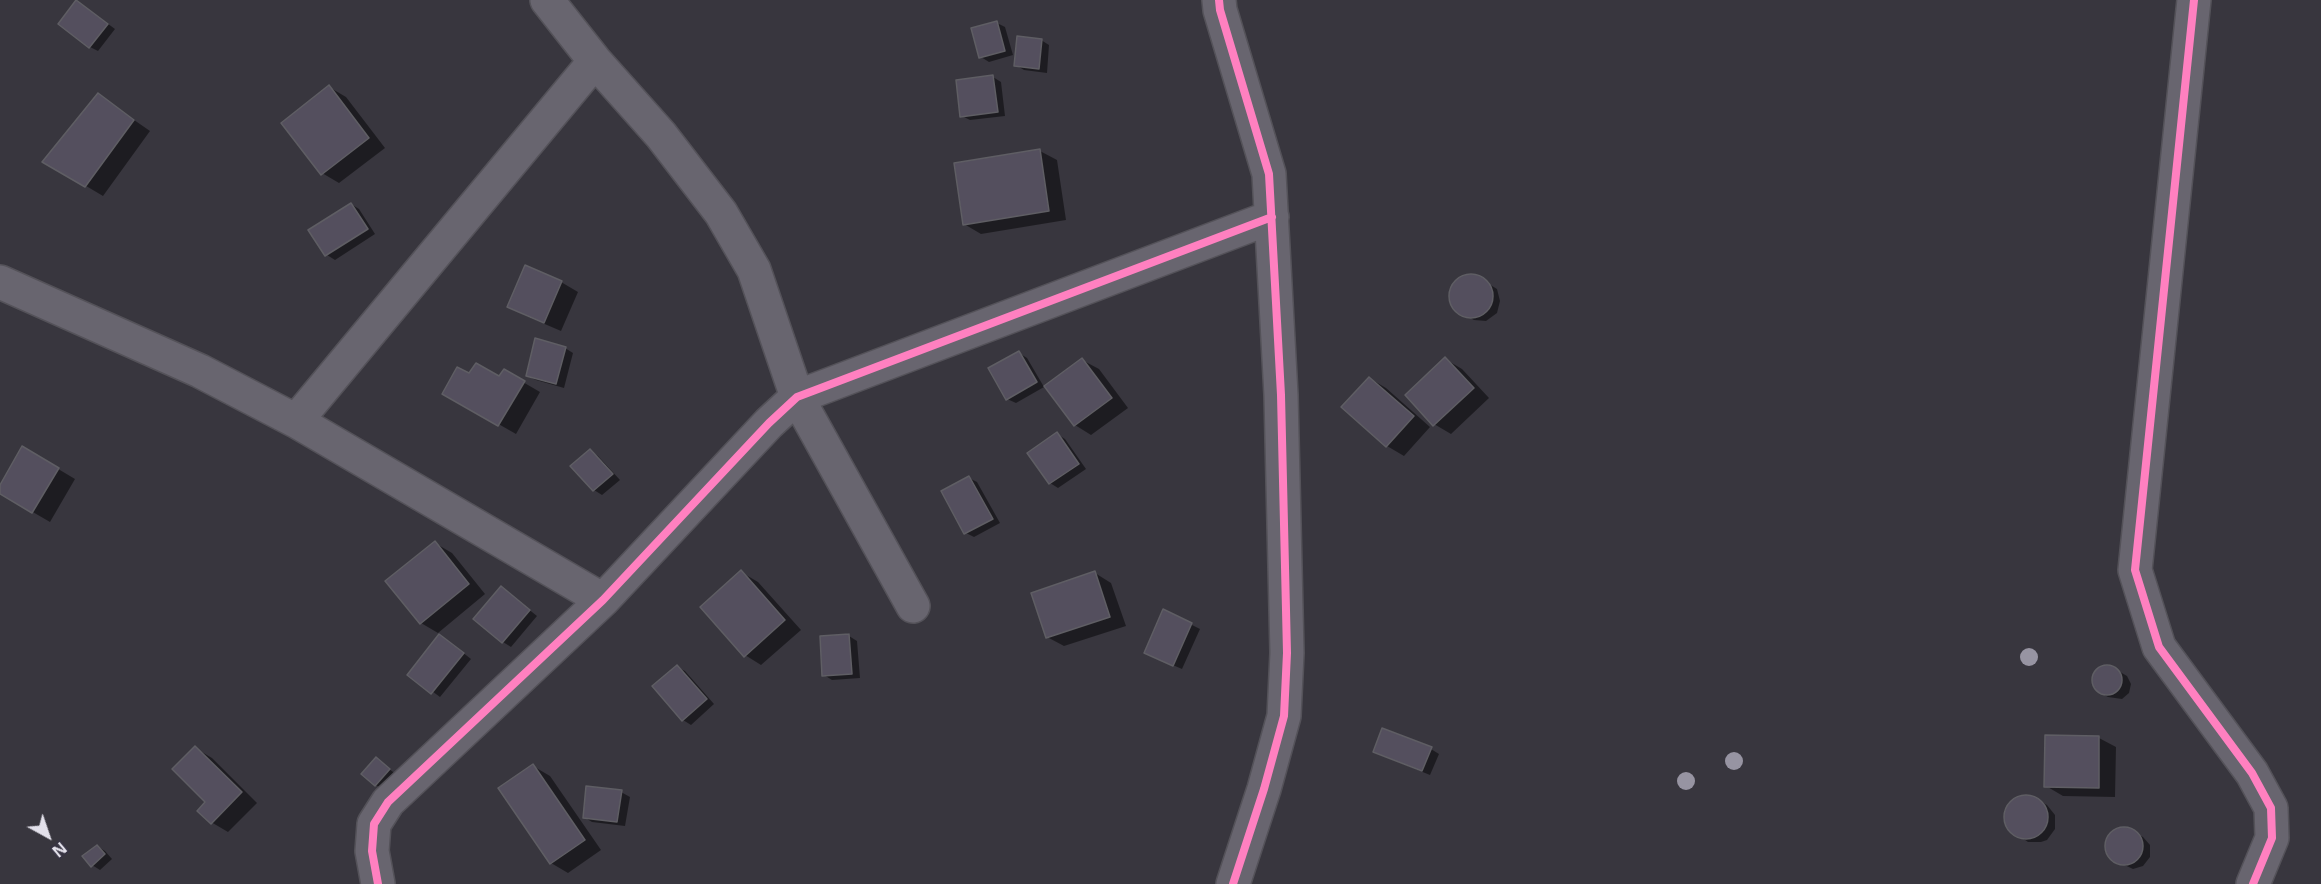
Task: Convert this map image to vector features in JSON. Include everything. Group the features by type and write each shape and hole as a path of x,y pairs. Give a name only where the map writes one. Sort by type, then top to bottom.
{"street":[{"path":"547,0 596,61 661,135 721,213 754,270 797,396 913,606"},
{"path":"1219,0 1220,10 1269,174 1281,395 1287,653 1284,716 1264,789 1233,884"},
{"path":"2194,0 2135,570 2159,647 2253,773 2271,808 2272,838 2253,884"},
{"path":"296,421 596,61"},
{"path":"378,884 372,851 374,824 388,802 603,600 797,396 1272,217"},
{"path":"0,282 200,371 296,421 603,600"}],"building":[{"path":"76,0 108,24 89,48 58,24"},
{"path":"997,21 1005,51 979,58 971,28"},
{"path":"1017,36 1042,39 1039,69 1014,66"},
{"path":"993,75 998,112 960,117 956,80"},
{"path":"329,85 369,138 321,175 281,123"},
{"path":"98,93 134,120 85,187 42,162"},
{"path":"1040,149 1049,211 963,225 954,163"},
{"path":"351,203 368,229 325,256 308,230"},
{"path":"525,265 562,281 544,323 507,307"},
{"path":"1471,274 1486,281 1493,296 1486,311 1471,318 1456,311 1449,296 1456,281"},
{"path":"535,338 566,347 556,384 526,376"},
{"path":"1019,351 1037,382 1006,400 988,368"},
{"path":"1445,357 1474,388 1433,426 1405,395"},
{"path":"1082,358 1112,398 1074,426 1044,386"},
{"path":"476,363 499,376 504,369 525,381 498,426 442,394 457,367 469,373"},
{"path":"1369,377 1414,416 1386,447 1341,407"},
{"path":"1057,432 1079,464 1049,484 1027,453"},
{"path":"22,446 59,468 32,513 0,494 0,485"},
{"path":"590,449 613,474 593,491 570,466"},
{"path":"969,476 993,519 964,534 941,491"},
{"path":"435,541 469,584 420,624 385,581"},
{"path":"741,570 785,620 744,657 700,607"},
{"path":"1095,571 1110,617 1046,638 1031,593"},
{"path":"501,586 530,610 502,643 473,619"},
{"path":"1163,609 1192,623 1173,666 1144,653"},
{"path":"439,634 464,653 431,694 407,675"},
{"path":"849,634 852,674 822,676 820,636"},
{"path":"677,665 707,699 682,721 652,686"},
{"path":"2107,665 2118,669 2122,680 2118,691 2107,695 2096,691 2092,680 2096,669"},
{"path":"1382,728 1432,747 1422,771 1373,752"},
{"path":"2045,735 2099,736 2099,788 2044,787"},
{"path":"195,746 242,792 211,824 197,811 205,802 172,769"},
{"path":"376,757 390,769 375,786 361,774"},
{"path":"533,764 585,840 550,864 498,788"},
{"path":"586,786 622,790 617,822 583,818"},
{"path":"2026,795 2035,796 2042,801 2047,808 2047,826 2042,833 2035,838 2026,839 2017,838 2010,833 2005,826 2004,817 2005,808 2010,801 2017,796"},
{"path":"2124,827 2137,833 2143,846 2137,859 2124,865 2111,859 2105,846 2111,833"},
{"path":"97,845 105,854 91,867 82,856"}],"cycle path":[{"path":"1219,0 1220,10 1269,174 1281,395 1287,653 1284,716 1264,789 1233,884"},
{"path":"2194,0 2135,570 2159,647 2252,773 2271,808 2272,838 2253,884"},
{"path":"378,884 372,851 374,824 388,802 603,600 769,423 797,397 1272,217"}]}
